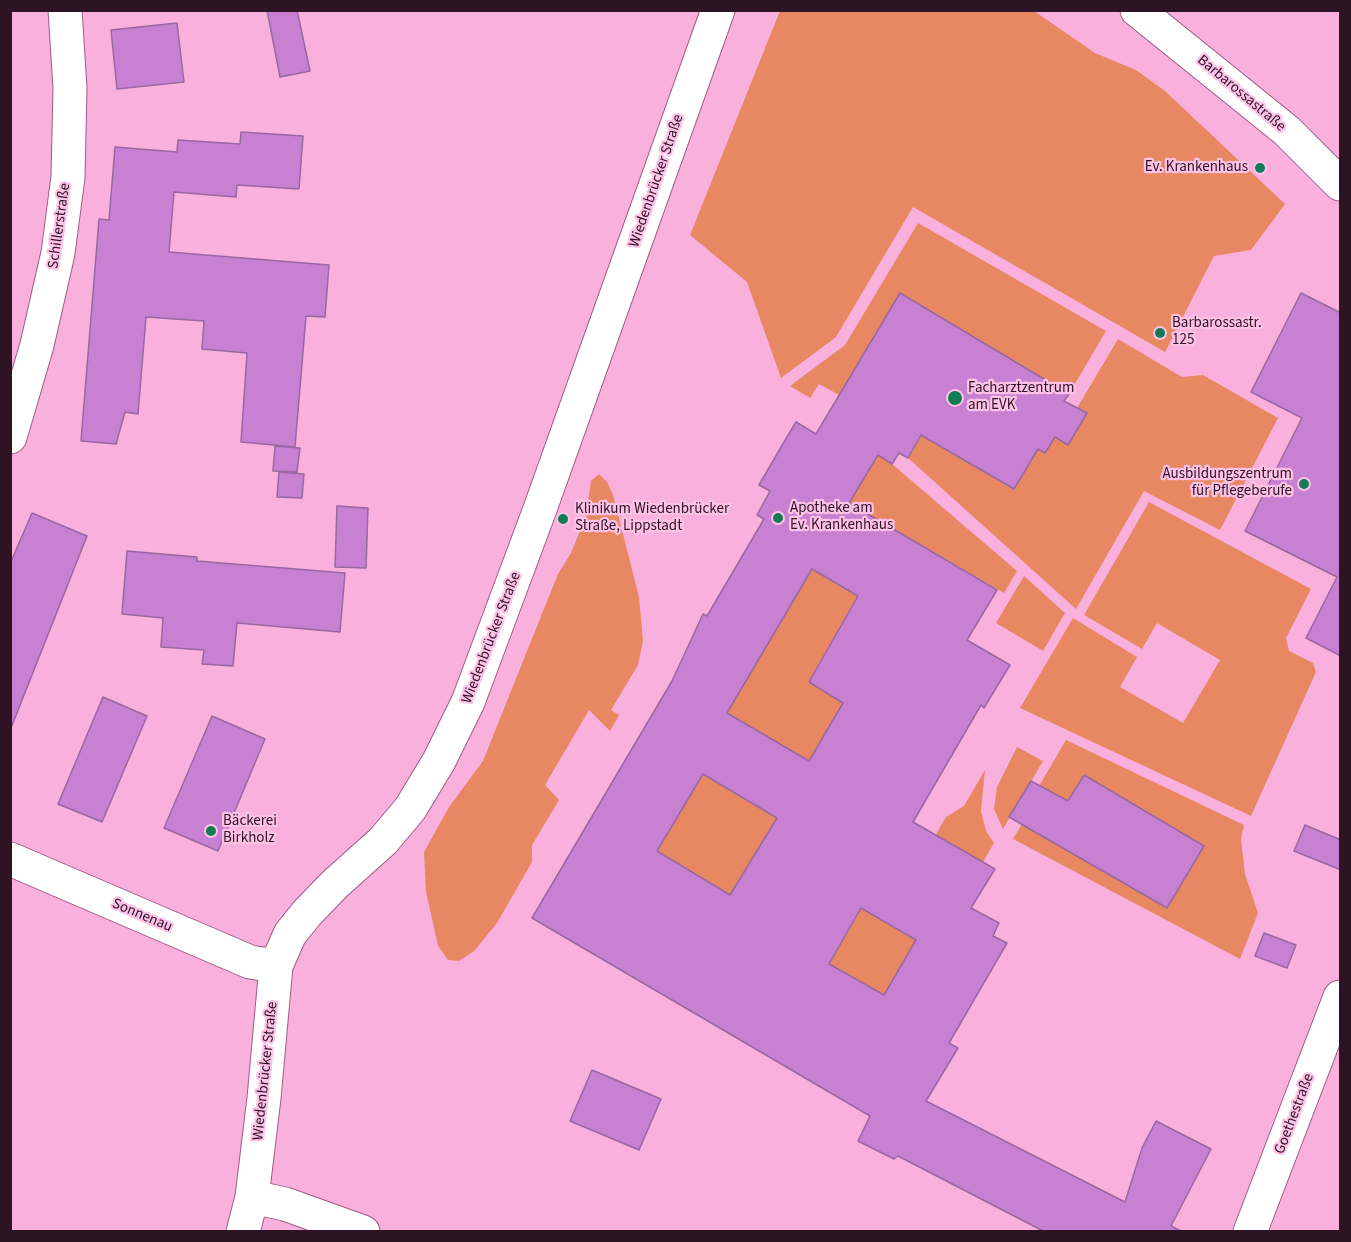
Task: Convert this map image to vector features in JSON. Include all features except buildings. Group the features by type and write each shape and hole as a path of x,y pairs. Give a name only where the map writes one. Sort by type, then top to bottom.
{"street":[{"name":"Schillerstraße","path":"10,437 37,345 58,253 68,177 70,88 65,10"},
{"name":"Wiedenbrücker Straße","path":"243,1232 252,1197 276,966 290,934 307,913 383,841 410,809 440,761 468,702 540,509 718,10"},
{"name":"Barbarossastraße","path":"1137,10 1278,124 1341,184"},
{"name":"Sonnenau","path":"10,859 250,962 276,966"},
{"name":"Goethestraße","path":"1250,1232 1341,997"},
{"path":"252,1197 285,1204 363,1232"}],"shaded area":[{"path":"780,11 1034,11 1095,53 1136,70 1165,91 1285,204 1251,250 1214,256 1165,352 913,207 836,337 781,378 747,282 690,235"},
{"path":"918,223 1106,331 1069,394 900,294 839,395 819,384 810,398 790,386 845,345"},
{"path":"1118,339 1182,377 1203,375 1278,418 1220,530 1144,491 1076,609 908,458 921,435 1014,489 1038,449 1045,453 1055,437 1068,445 1087,413 1077,408"},
{"path":"878,455 892,464 1017,571 1004,593 849,503"},
{"path":"599,474 607,482 613,495 639,597 643,641 638,665 611,710 619,715 610,731 589,710 545,785 559,800 532,845 532,862 497,923 474,951 459,961 448,960 438,946 426,892 424,852 449,807 483,761 558,574 571,553 586,516 591,481"},
{"path":"1149,502 1311,589 1286,638 1289,651 1313,663 1316,672 1251,816 1020,708 1073,618 1137,657 1120,687 1183,723 1220,660 1157,623 1142,649 1084,615"},
{"path":"812,569 858,596 809,682 843,703 809,761 727,713"},
{"path":"1024,576 1065,613 1043,651 996,623"},
{"path":"1066,740 1244,825 1241,839 1245,874 1258,913 1240,959 1013,839 1036,800 1047,839 1167,908 1204,846 1084,775 1068,801 1039,786"},
{"path":"1017,747 1043,761 1003,829 994,809 997,787"},
{"path":"985,770 981,811 986,831 994,843 972,881 960,874 970,855 952,844 924,855 946,817 964,806"},
{"path":"703,774 777,818 730,895 657,851"},
{"path":"861,908 916,940 884,995 829,964"}],"place":[{"name":"Ev. Krankenhaus","path":"1260,168"},
{"name":"Barbarossastr. 125","path":"1160,333"},
{"name":"Facharztzentrum am EVK","path":"955,398"},
{"name":"Ausbildungszentrum für Pflegeberufe","path":"1304,484"},
{"name":"Apotheke am Ev. Krankenhaus","path":"778,518"},
{"name":"Klinikum Wiedenbrücker Straße, Lippstadt","path":"563,519"},
{"name":"Bäckerei Birkholz","path":"211,831"}]}
